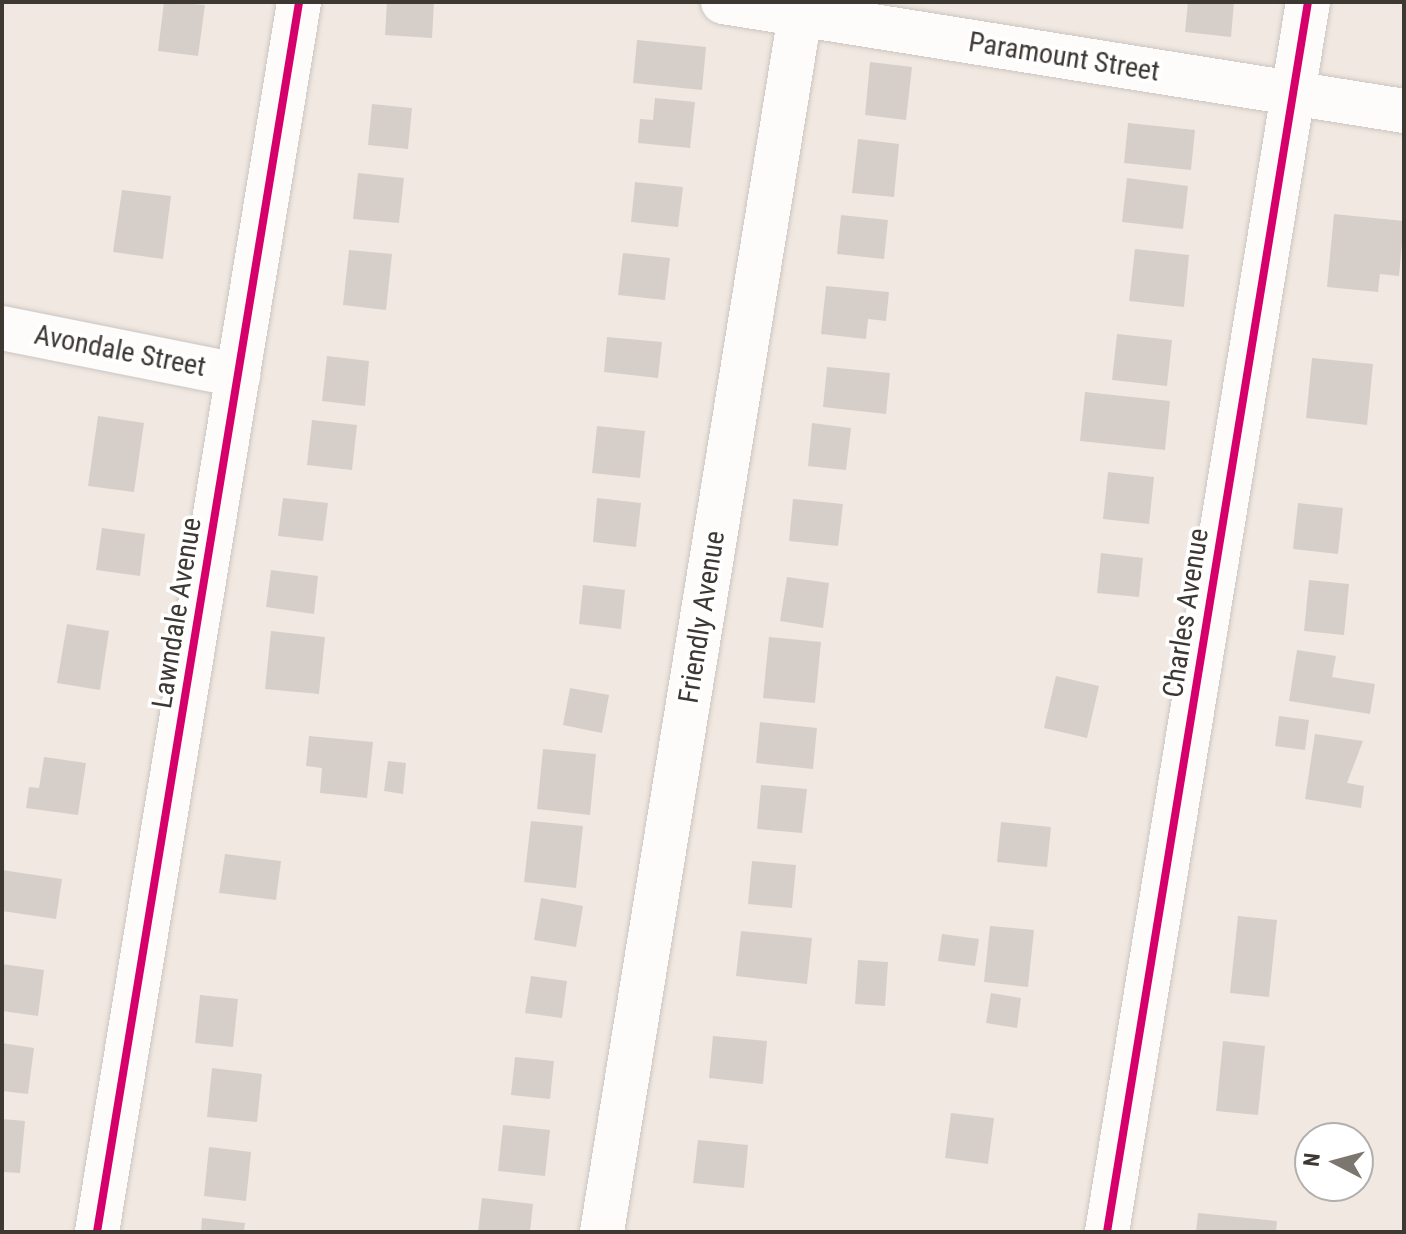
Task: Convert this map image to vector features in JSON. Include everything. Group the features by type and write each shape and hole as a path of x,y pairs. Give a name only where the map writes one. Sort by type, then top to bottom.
{"street":[{"name":"Lawndale Avenue","path":"97,1232 299,2"},
{"name":"Paramount Street","path":"723,2 801,8 1404,111"},
{"name":"Charles Avenue","path":"1107,1232 1308,2"},
{"name":"Friendly Avenue","path":"602,1232 801,8"},
{"name":"Avondale Street","path":"2,328 238,375"}],"building":[{"path":"164,2 205,5 198,56 158,51"},
{"path":"387,2 434,2 432,38 385,35"},
{"path":"1188,2 1234,2 1231,37 1185,32"},
{"path":"637,40 706,47 702,90 633,83"},
{"path":"870,62 912,67 906,120 865,115"},
{"path":"655,98 695,102 690,148 638,143 640,119 653,120"},
{"path":"372,104 412,108 408,149 368,145"},
{"path":"1128,123 1195,130 1191,170 1124,163"},
{"path":"858,139 899,144 894,197 852,193"},
{"path":"358,173 404,178 399,223 353,219"},
{"path":"1127,178 1188,186 1183,229 1122,222"},
{"path":"635,182 683,187 678,227 631,222"},
{"path":"122,190 171,196 163,259 113,252"},
{"path":"1334,214 1404,221 1399,276 1380,274 1378,292 1327,287"},
{"path":"841,215 888,220 884,259 837,254"},
{"path":"1135,249 1189,255 1184,307 1129,301"},
{"path":"349,250 392,254 386,310 343,305"},
{"path":"623,253 670,258 665,300 618,295"},
{"path":"826,286 889,292 886,321 868,319 866,339 821,334"},
{"path":"1117,334 1172,340 1167,386 1112,380"},
{"path":"607,337 662,342 658,378 604,372"},
{"path":"327,356 369,361 365,406 322,401"},
{"path":"1312,358 1373,364 1367,425 1306,418"},
{"path":"827,367 890,373 886,414 823,407"},
{"path":"1085,392 1170,401 1165,450 1080,441"},
{"path":"98,416 144,423 134,492 88,486"},
{"path":"312,420 357,425 352,470 307,465"},
{"path":"812,423 851,428 846,470 808,466"},
{"path":"597,426 645,431 640,478 592,473"},
{"path":"1108,472 1154,477 1149,524 1103,519"},
{"path":"283,498 328,503 323,541 278,536"},
{"path":"597,498 641,503 636,547 593,542"},
{"path":"793,499 843,504 838,546 789,541"},
{"path":"1298,503 1343,508 1338,554 1293,549"},
{"path":"102,528 145,534 140,576 96,570"},
{"path":"1101,553 1143,558 1139,597 1097,593"},
{"path":"271,570 318,576 314,614 266,607"},
{"path":"787,577 829,583 823,628 780,621"},
{"path":"1309,580 1349,584 1344,635 1304,631"},
{"path":"583,585 625,590 621,629 579,624"},
{"path":"67,624 109,631 100,690 57,683"},
{"path":"271,631 325,637 319,694 265,689"},
{"path":"769,637 821,642 815,703 763,698"},
{"path":"1297,650 1336,656 1332,677 1375,684 1370,714 1289,701"},
{"path":"1056,676 1099,686 1087,738 1044,728"},
{"path":"570,688 609,695 602,733 563,725"},
{"path":"1279,716 1309,720 1305,750 1275,746"},
{"path":"760,722 817,728 813,769 756,763"},
{"path":"1315,734 1363,741 1347,783 1364,786 1361,808 1305,799"},
{"path":"309,736 373,742 367,798 320,793 322,768 306,766"},
{"path":"543,749 596,754 590,815 537,809"},
{"path":"44,757 86,763 78,815 26,808 29,787 39,788"},
{"path":"388,761 406,763 403,794 384,791"},
{"path":"761,785 807,789 802,833 757,829"},
{"path":"531,821 583,826 576,888 524,882"},
{"path":"1001,822 1051,827 1047,867 997,862"},
{"path":"225,854 281,861 276,900 219,893"},
{"path":"752,861 796,865 792,908 748,904"},
{"path":"2,870 62,879 56,919 2,911"},
{"path":"541,898 583,906 576,947 534,940"},
{"path":"1238,916 1277,920 1269,997 1230,993"},
{"path":"990,926 1034,930 1028,987 984,982"},
{"path":"741,931 812,938 807,984 736,976"},
{"path":"942,934 979,939 975,966 938,961"},
{"path":"858,960 888,962 885,1006 855,1004"},
{"path":"2,964 44,970 38,1016 2,1011"},
{"path":"531,976 567,981 562,1018 525,1013"},
{"path":"991,993 1021,998 1017,1028 986,1023"},
{"path":"200,995 238,999 233,1047 195,1043"},
{"path":"713,1036 767,1041 763,1084 709,1078"},
{"path":"1223,1041 1265,1046 1258,1115 1216,1111"},
{"path":"2,1043 34,1048 28,1094 2,1091"},
{"path":"515,1057 554,1061 550,1099 511,1095"},
{"path":"212,1068 262,1074 257,1122 207,1117"},
{"path":"951,1113 994,1118 988,1164 945,1158"},
{"path":"2,1119 25,1121 20,1173 2,1172"},
{"path":"503,1125 550,1130 545,1176 498,1171"},
{"path":"698,1140 748,1145 744,1188 693,1183"},
{"path":"209,1147 251,1152 246,1201 204,1196"},
{"path":"482,1198 533,1204 530,1232 478,1232"},
{"path":"1198,1213 1277,1221 1276,1232 1196,1232"},
{"path":"202,1218 245,1223 244,1232 201,1232"}],"cycle path":[{"path":"97,1232 299,2"},
{"path":"1107,1232 1308,2"}]}
